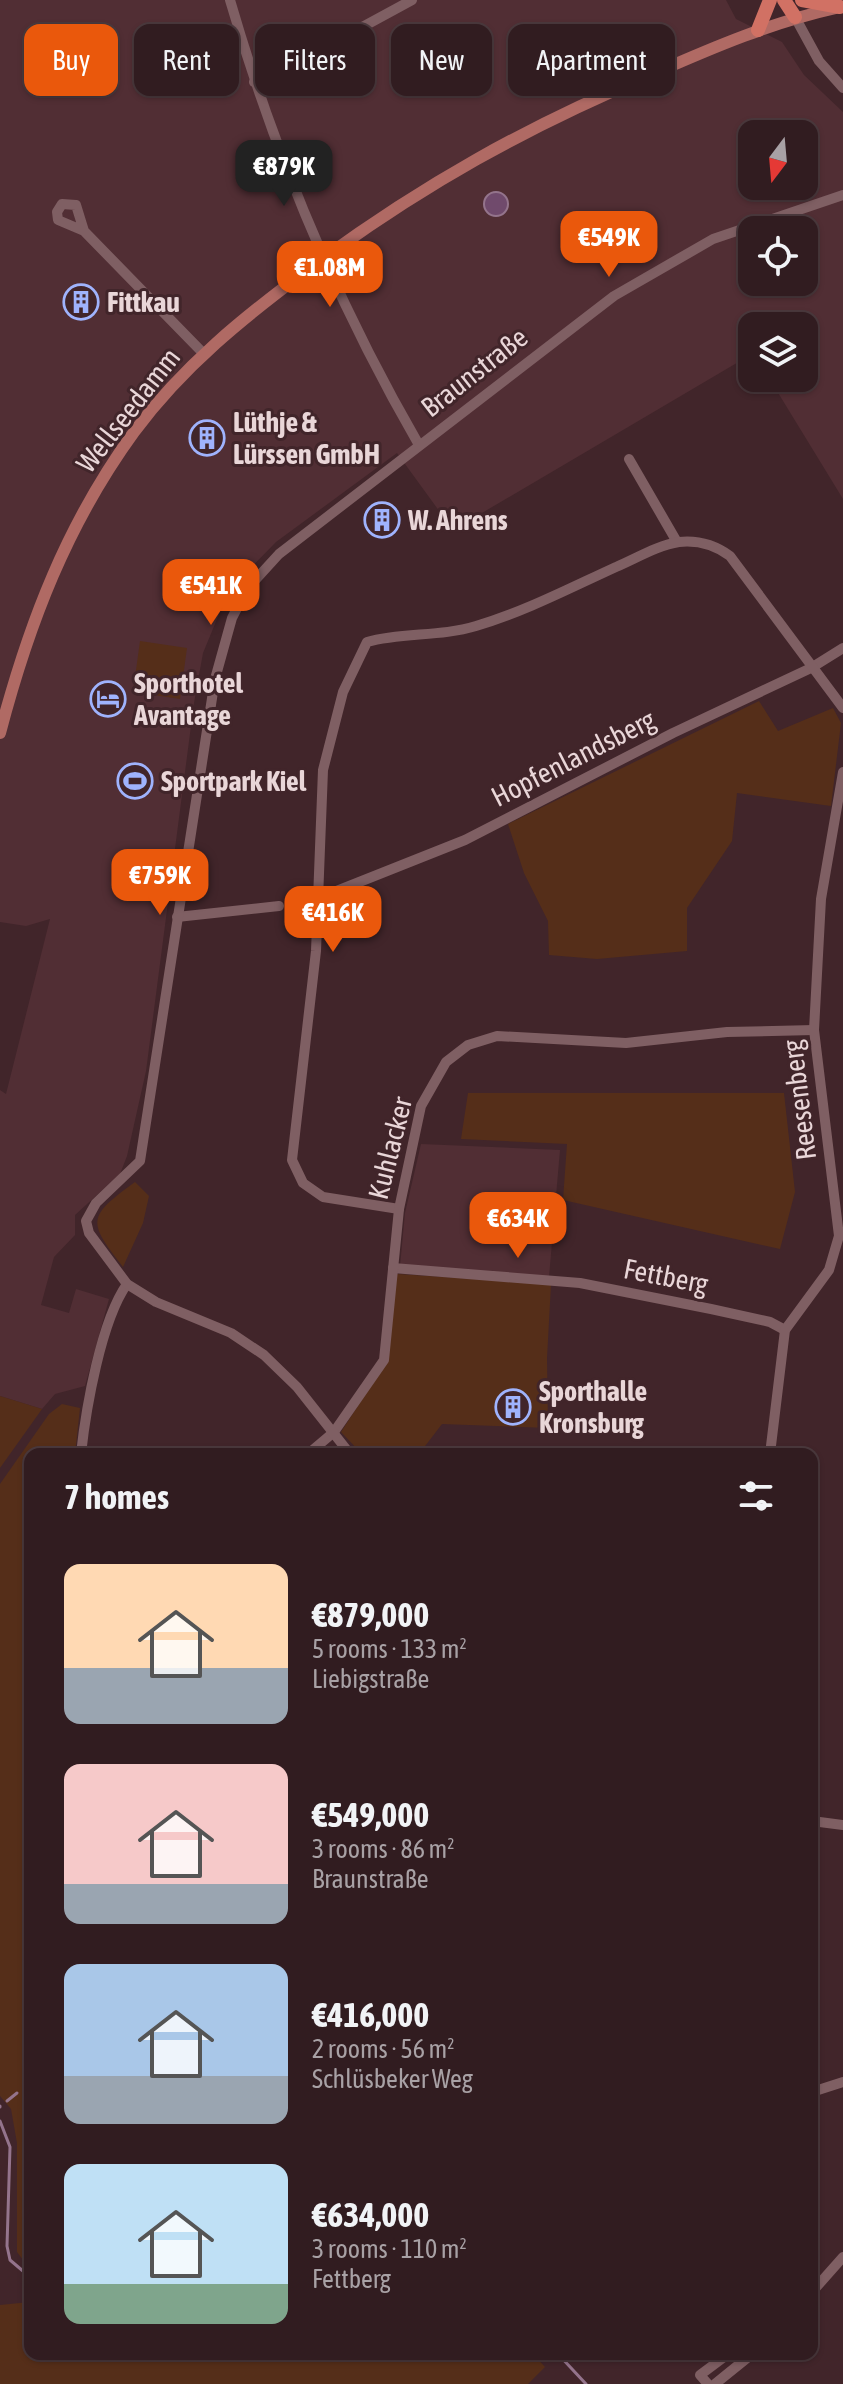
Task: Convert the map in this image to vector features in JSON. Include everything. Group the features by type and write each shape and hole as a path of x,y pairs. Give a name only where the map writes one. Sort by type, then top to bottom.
{"highway":[{"path":"758,30 770,0"},
{"path":"784,0 795,17"},
{"path":"802,0 841,7"}],"main road":[{"name":"Wellseedamm","path":"0,733 30,627 54,567 83,510 133,434 203,353 324,258 426,187 514,136 758,30 795,17 841,7"}],"street":[{"path":"230,0 254,82 324,258 419,445"},
{"path":"254,82 274,75 412,0"},
{"path":"795,17 819,61 843,88"},
{"name":"Braunstraße","path":"127,1284 89,1233 86,1221 89,1212 140,1161 215,679 232,618 247,589 279,554 614,296 713,239 843,195"},
{"path":"84,231 203,353"},
{"path":"629,459 677,542"},
{"path":"399,1209 323,1197 303,1183 292,1160 310,1017 319,898 319,816 323,770 343,692 367,642 426,637 485,624 677,542 718,547 730,556 843,708"},
{"name":"Hopfenlandsberg","path":"319,898 465,840 685,727 811,668 843,648"},
{"name":"Reesenberg","path":"771,1448 785,1330 829,1270 839,1236 814,1030 821,899 843,772"},
{"path":"177,917 279,906"},
{"name":"Kuhlacker","path":"315,1448 334,1432 384,1360 399,1209 421,1106 446,1062 468,1045 497,1036 626,1043 727,1032 814,1030"},
{"name":"Fettberg","path":"393,1268 580,1283 770,1322 785,1330"},
{"path":"82,1448 90,1398 113,1307 127,1284 156,1302 231,1333 264,1355 281,1368 346,1448"},
{"path":"818,1822 843,1825"},
{"path":"818,2090 843,2082"},
{"path":"818,2285 843,2257"},
{"path":"708,2384 700,2375 720,2360"},
{"path":"715,2384 740,2360"}],"shaded area":[{"path":"0,0 726,0 736,19 782,42 804,75 843,112 843,499 778,392 818,392 818,312 738,312 738,362 453,530 397,453 276,542 229,590 203,653 146,1071 127,1156 120,1174 75,1215 75,1235 54,1257 41,1305 69,1313 76,1289 109,1299 85,1386 55,1394 42,1409 0,1396 0,1090 6,1094 50,919 26,926 0,922"},
{"path":"496,192 504,196 508,204 504,212 496,216 488,212 484,204 488,196"},
{"path":"140,641 187,648 180,699 133,692"},
{"path":"759,701 778,731 833,708 841,723 831,806 737,793 732,841 687,908 687,951 597,959 549,955 548,921 524,873 508,824"},
{"path":"468,1093 784,1093 795,1192 780,1249 563,1200 567,1144 461,1139"},
{"path":"421,1144 560,1150 549,1277 400,1266 405,1213"},
{"path":"135,1182 149,1196 143,1223 123,1267 103,1239 98,1220 108,1204"},
{"path":"397,1274 551,1284 547,1358 548,1428 442,1424 424,1448 356,1448 341,1432 387,1361"},
{"path":"0,1396 42,1409 0,1468"},
{"path":"62,1404 80,1408 76,1448 25,1448 49,1414"},
{"path":"24,1450 24,2261 17,2252 17,2143 11,2109 0,2096 0,1484"},
{"path":"24,2303 24,2360 539,2360 545,2367 528,2384 0,2384 0,2305"}],"waterway":[{"path":"7,2101 17,2093"},
{"path":"0,2121 10,2147 7,2246 10,2260 24,2272"},
{"path":"564,2360 586,2384"}],"place":[{"name":"Fittkau","path":"81,302"},
{"name":"Lüthje & Lürssen GmbH","path":"207,438"},
{"name":"W. Ahrens","path":"382,520"},
{"name":"Sporthotel Avantage","path":"108,699"},
{"name":"Sportpark Kiel","path":"135,781"},
{"name":"Sporthalle Kronsburg","path":"513,1407"}]}
